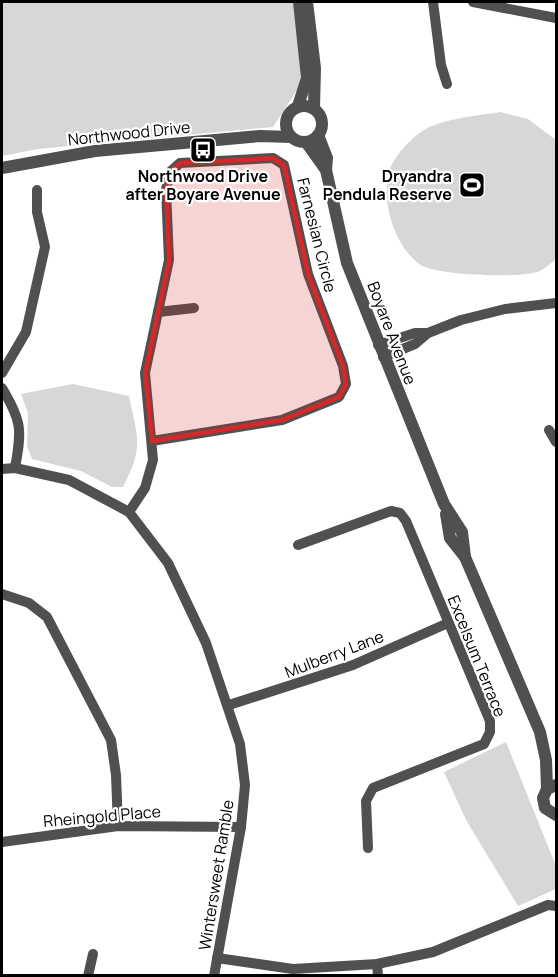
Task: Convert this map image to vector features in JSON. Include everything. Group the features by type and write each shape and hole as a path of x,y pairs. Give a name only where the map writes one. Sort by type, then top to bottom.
{"street":[{"path":"298,2 307,78 298,106 290,112 286,122 291,137 306,142 318,135 322,122 314,108 315,68 307,2"},
{"path":"433,2 441,65 447,84"},
{"path":"472,2 556,18"},
{"path":"298,106 314,108"},
{"name":"Northwood Drive","path":"260,136 286,122"},
{"name":"Boyare Avenue","path":"318,135 327,158 326,170 347,263 378,345 444,504 450,538 465,557 540,732 552,787 543,803 556,817"},
{"name":"Northwood Drive","path":"2,168 95,151 260,136 291,137"},
{"name":"Boyare Avenue","path":"306,142 326,170"},
{"name":"Farnesian Circle","path":"129,512 145,488 153,460 145,373 169,260 166,189 171,171 180,163 273,158 284,165 308,274 343,366 346,384 339,397 282,420 152,441"},
{"path":"2,373 26,332 45,247 37,213 38,190"},
{"path":"383,357 415,344 428,333 461,320 505,309 556,303"},
{"path":"158,312 194,308"},
{"path":"378,345 415,333 428,333"},
{"path":"2,388 17,414 21,439 15,468"},
{"path":"549,430 556,442"},
{"name":"Wintersweet Ramble","path":"2,468 15,468 69,480 129,512 168,563 206,643 229,705 240,744 245,785 241,827 214,975"},
{"name":"Excelsum Terrace","path":"298,545 391,511 400,513 406,521 490,721 490,732 484,744 373,788 366,801 368,848"},
{"path":"2,594 29,603 47,617 111,740 116,776 118,826"},
{"name":"Mulberry Lane","path":"229,705 353,665 448,623"},
{"name":"Boyare Avenue","path":"546,760 556,778"},
{"name":"Rheingold Place","path":"2,842 118,826 241,827"},
{"path":"217,958 293,969 376,964 434,952 548,905 556,906"},
{"path":"88,975 93,954"},
{"path":"376,964 378,975"}],"highlighted area":[{"path":"273,158 284,165 308,274 343,366 346,384 339,397 282,420 152,441 145,373 169,260 166,189 171,171 180,163"}],"shaded area":[{"path":"2,2 295,2 301,84 273,127 38,149 2,156"},
{"name":"Dryandra Pendula Reserve","path":"500,112 528,119 556,140 556,259 537,272 512,275 477,275 442,271 419,264 410,256 396,234 388,209 387,184 394,160 414,138 432,126 451,120"},
{"path":"73,384 129,396 137,443 134,462 123,487 112,487 81,471 32,459 27,446 28,413 21,394"},
{"path":"506,742 556,866 556,889 518,906 466,820 444,772"}],"place":[{"name":"Northwood Drive after Boyare Avenue","path":"203,150"},
{"name":"Dryandra Pendula Reserve","path":"472,185"}]}
